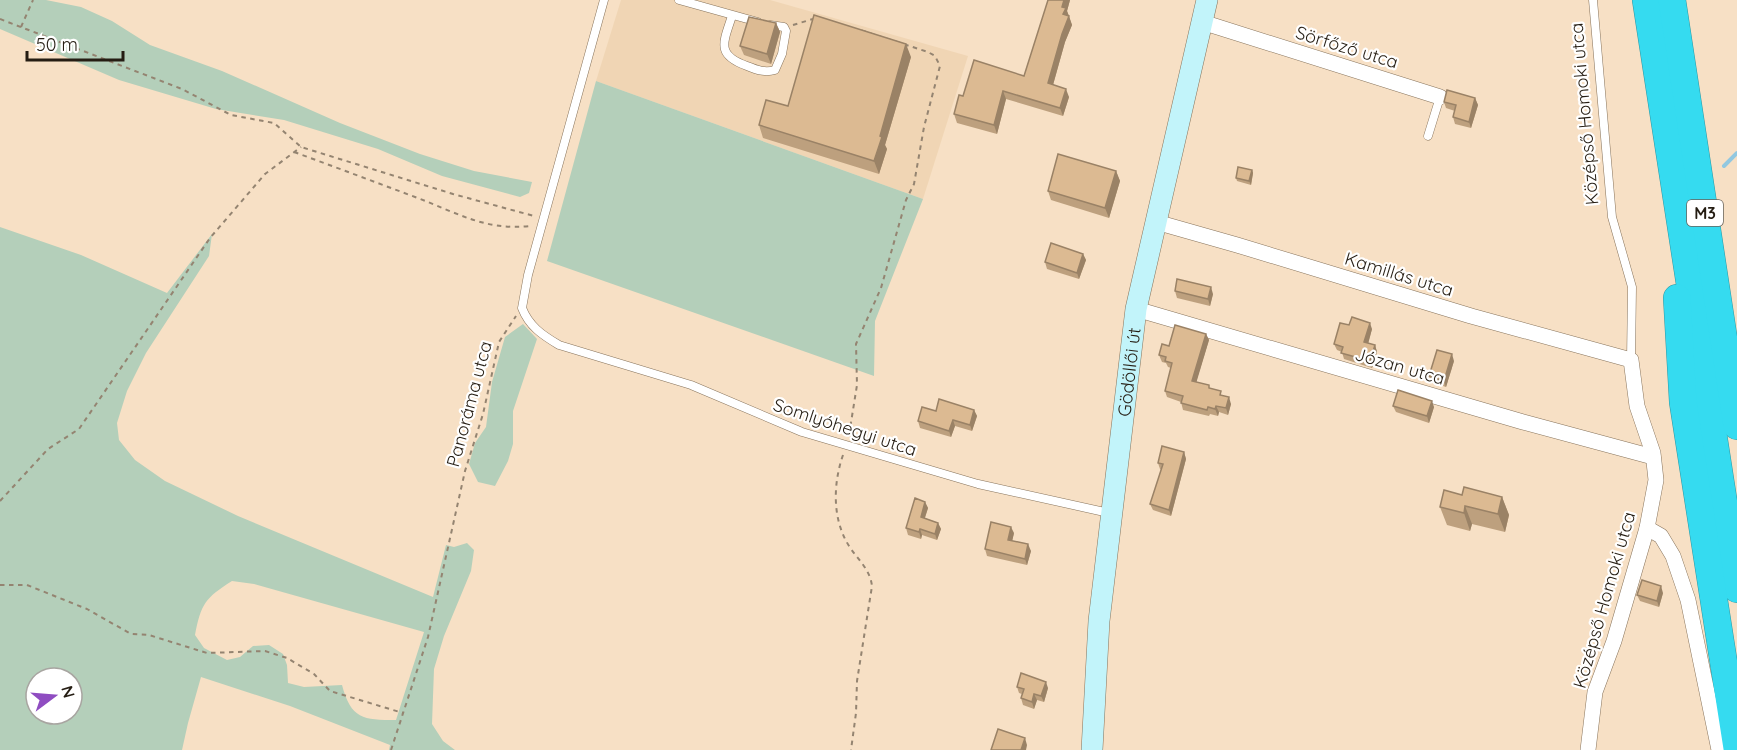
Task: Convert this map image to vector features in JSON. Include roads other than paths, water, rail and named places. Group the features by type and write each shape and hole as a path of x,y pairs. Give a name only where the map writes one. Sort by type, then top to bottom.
{"highway":[{"name":"M3","path":"1646,0 1737,589"},
{"name":"M3","path":"1672,0 1737,426"},
{"path":"1672,174 1683,402 1737,748"}],"main road":[{"name":"Gödöllői út","path":"1092,750 1099,621 1136,309 1207,0"}],"street":[{"name":"Sörfőző utca","path":"1202,22 1440,97"},
{"name":"Kamillás utca","path":"1156,222 1471,316 1631,360"},
{"name":"Józan utca","path":"1136,309 1653,458"},
{"name":"Középső Homoki utca","path":"1588,750 1595,692 1614,641 1647,528 1656,480 1653,458 1637,406 1631,360"},
{"path":"1647,528 1661,536 1673,556 1688,600 1719,750"}],"lane":[{"name":"Somlyóhegyi utca","path":"604,0 528,275 522,308 534,328 559,345 691,385 802,432 978,484 1111,513"},
{"path":"679,0 722,11 732,16 784,27 785,40 775,70 768,72 757,70 732,61 727,56 726,36 732,16"},
{"name":"Középső Homoki utca","path":"1593,0 1612,217 1632,287 1631,360"},
{"name":"Sörfőző utca","path":"1428,136 1440,97"}],"waterway":[{"path":"1724,166 1737,153"}]}
